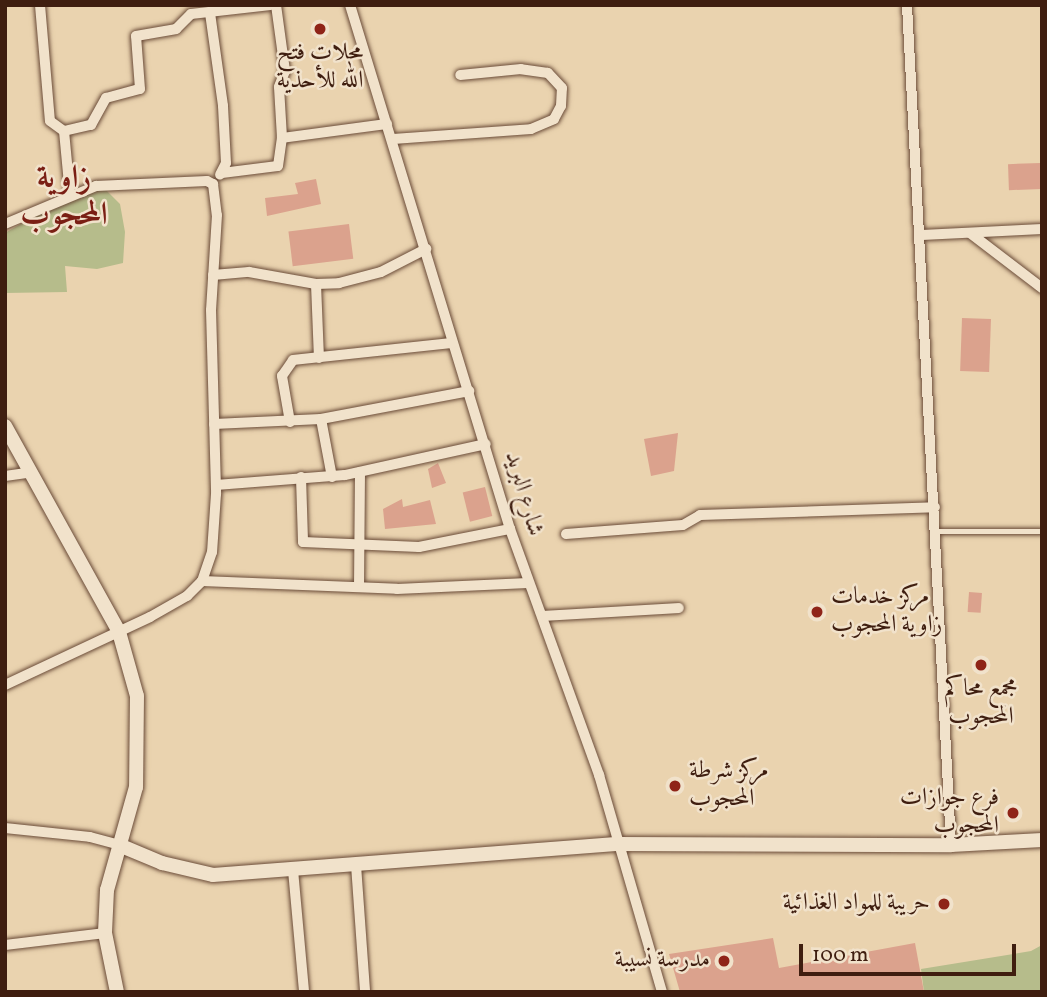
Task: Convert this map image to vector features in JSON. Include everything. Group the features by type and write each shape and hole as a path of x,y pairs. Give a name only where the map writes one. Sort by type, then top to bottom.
{"street":[{"path":"40,5 50,121 64,131 91,125 106,98 140,89 136,36 176,29 185,15 270,5"},
{"path":"222,173 278,166 282,138 279,87 285,71 276,5"},
{"name":"شارع البريد","path":"350,5 393,139 451,343 469,391 528,583 543,616 599,775 616,844 662,992"},
{"path":"907,5 922,234 951,845"},
{"path":"5,685 177,603 202,581 212,552 216,485 214,184 226,163 223,106 210,13"},
{"path":"393,139 531,129 554,120 561,106 562,88 548,73 521,69 460,75"},
{"path":"282,138 387,124"},
{"path":"64,131 70,194"},
{"path":"5,224 70,194 96,186 206,181 214,184"},
{"path":"922,234 1042,229"},
{"path":"970,233 1042,288"},
{"path":"213,275 248,272 316,284 359,281 426,250"},
{"path":"316,284 319,358"},
{"path":"290,422 283,371 293,360 451,343"},
{"path":"214,424 321,419 469,391"},
{"path":"321,419 332,477"},
{"path":"5,426 120,632 137,696 140,750 136,787 107,890 105,933 117,992"},
{"path":"216,485 301,477 332,477 486,444"},
{"path":"5,476 32,472"},
{"path":"359,587 360,472"},
{"path":"301,477 302,540 419,547 510,529"},
{"path":"566,534 687,524 700,515 935,507"},
{"path":"202,581 460,589 528,583"},
{"path":"543,616 679,608"},
{"path":"5,828 90,837 119,845 162,863 213,875 356,865 428,856 616,844 951,845 1042,840"},
{"path":"356,865 365,992"},
{"path":"293,870 304,992"},
{"path":"5,945 105,933"}],"lane":[{"path":"936,531 1042,531"}],"green space":[{"path":"105,189 120,204 125,232 123,263 97,269 65,266 67,292 5,293 5,233 64,199"},
{"path":"1042,945 1042,992 924,992 921,969 1031,951"}],"building":[{"path":"1041,163 1042,189 1009,190 1008,164"},
{"path":"316,179 321,204 267,216 265,198 298,194 295,183"},
{"path":"349,224 353,259 293,266 288,231"},
{"path":"962,318 991,319 989,372 960,371"},
{"path":"678,433 674,471 651,476 644,439"},
{"path":"438,463 446,483 432,488 428,469"},
{"path":"485,487 492,516 470,522 463,493"},
{"path":"402,499 403,507 430,500 436,524 385,529 383,509"},
{"path":"969,592 982,593 981,613 968,612"},
{"name":"مدرسة نسيبة","path":"773,938 779,968 915,943 924,992 680,992 669,954"}],"place":[{"name":"محلات فتح الله للأحذية","path":"320,29"},
{"name":"مركز خدمات زاوية المحجوب","path":"817,612"},
{"name":"مجمع محاكم المحجوب","path":"981,665"},
{"name":"مركز شرطة المحجوب","path":"675,786"},
{"name":"فرع جوازات المحجوب","path":"1013,813"},
{"name":"حريبة للمواد الغذائية","path":"944,904"},
{"name":"مدرسة نسيبة","path":"724,961"}],"district":[{"name":"زاوية المحجوب","path":"64,198"}]}
